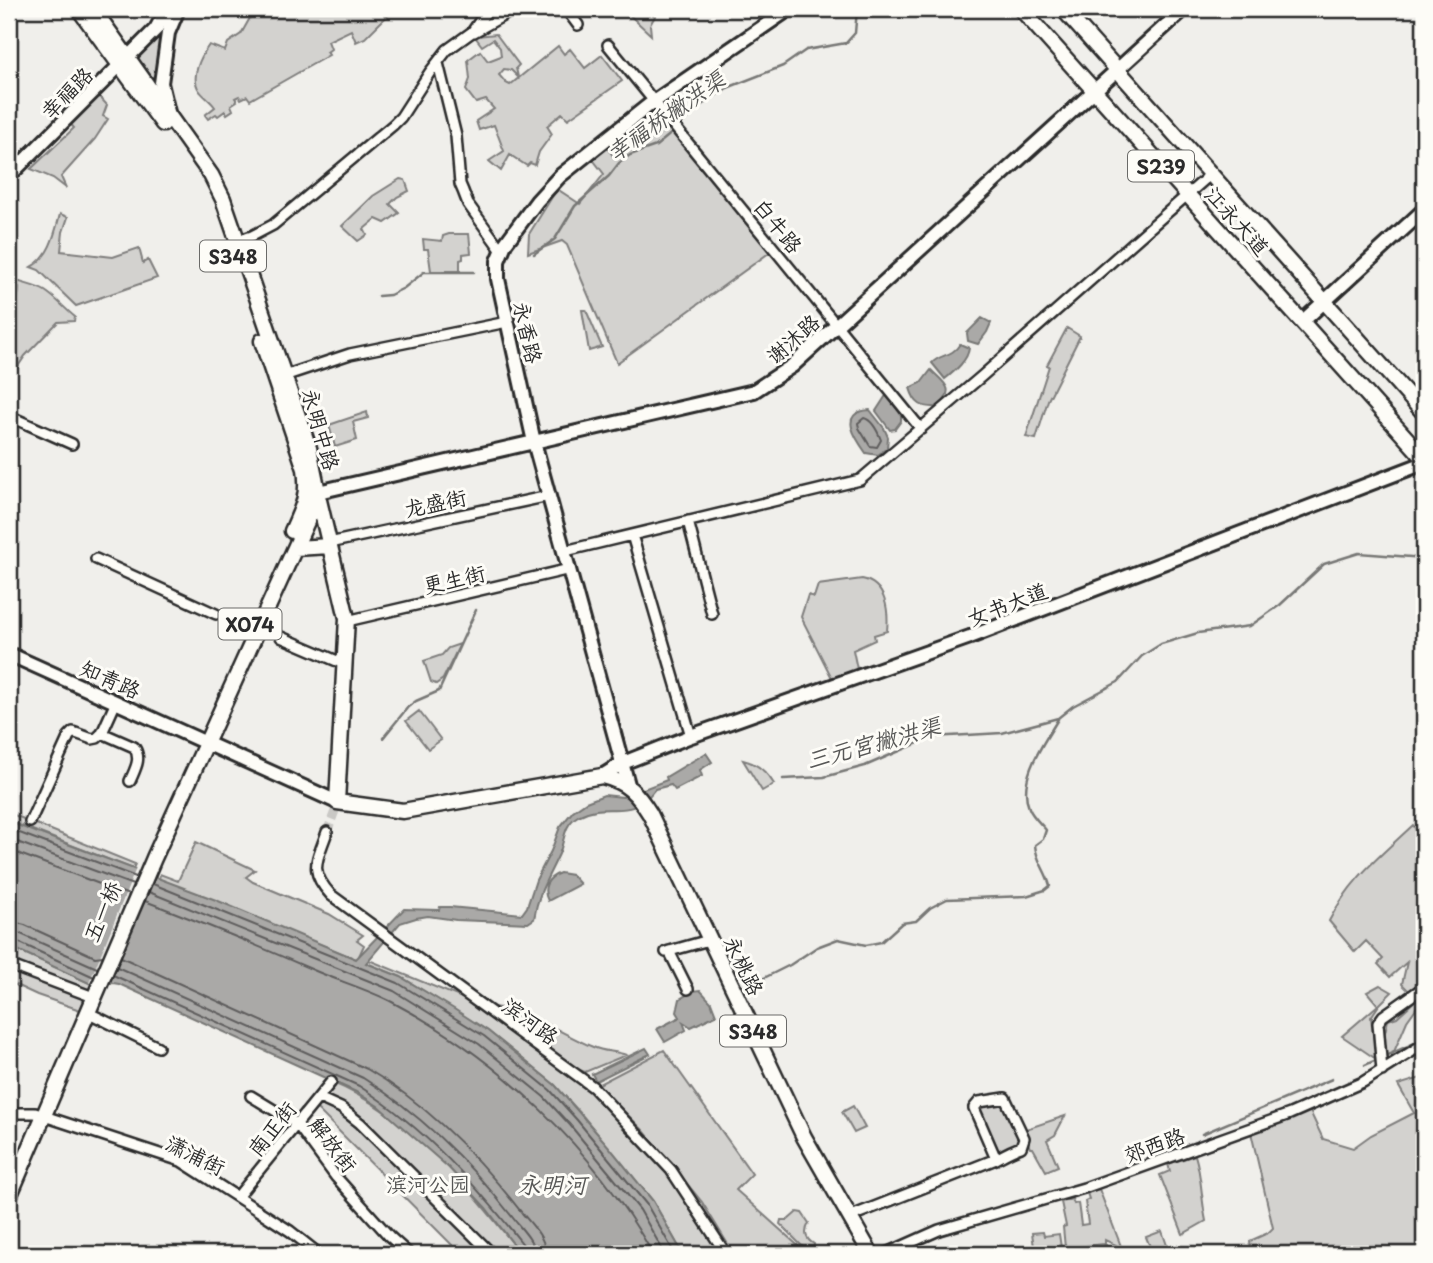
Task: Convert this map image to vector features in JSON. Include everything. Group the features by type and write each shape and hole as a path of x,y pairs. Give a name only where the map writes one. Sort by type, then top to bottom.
{"main road":[{"name":"S348","path":"79,9 126,61"},
{"name":"S348","path":"93,9 126,61"},
{"path":"502,251 537,201 559,176 655,101 789,9"},
{"name":"江永大道","path":"1021,9 1424,458"},
{"name":"江永大道","path":"1063,9 1424,413"},
{"name":"谢沐路","path":"318,492 754,391 778,377 1184,9"},
{"name":"幸福路","path":"9,176 174,10"},
{"path":"169,116 161,83 174,10"},
{"name":"永明中路","path":"126,61 211,175 223,199 284,376 308,470"},
{"name":"永明中路","path":"126,61 216,203 308,470 318,492 314,516 202,740 151,857"},
{"path":"1328,304 1424,210"},
{"path":"1305,325 1424,220"},
{"name":"永香路","path":"502,251 498,261 498,279 534,442 629,788"},
{"name":"女书大道","path":"608,777 623,763 691,736 970,637 1424,463"},
{"path":"308,470 327,485 337,488"},
{"path":"308,470 307,488 314,516 329,544 347,621 336,807"},
{"path":"314,516 326,498 337,488"},
{"name":"永明中路","path":"257,629 295,548 314,516"},
{"path":"295,548 329,544"},
{"name":"知青路","path":"9,654 202,740"},
{"path":"202,740 336,807 403,811 608,777 624,782 629,788"},
{"name":"永桃路","path":"629,788 644,804 804,1137 871,1254"},
{"name":"五一桥","path":"93,988 151,857"},
{"name":"X074","path":"9,1173 87,1012 93,988"},
{"name":"X074","path":"9,1197 39,1114 93,988"}],"street":[{"path":"472,32 488,9"},
{"path":"237,241 253,236 272,225 393,125 447,50 472,32 515,9"},
{"path":"566,9 578,25"},
{"name":"白牛路","path":"608,45 921,429"},
{"path":"438,63 456,136 463,191 468,204 502,251"},
{"path":"565,551 860,480 1211,174"},
{"path":"284,376 350,354 507,322"},
{"path":"9,416 72,443"},
{"name":"龙盛街","path":"329,544 549,496"},
{"path":"688,521 712,614"},
{"path":"632,535 691,736"},
{"path":"96,559 216,614"},
{"name":"更生街","path":"347,621 570,569"},
{"path":"232,621 257,629"},
{"path":"281,637 344,664"},
{"path":"30,822 69,736 78,732 92,739 97,738 116,702"},
{"path":"102,733 137,750 138,763 130,781"},
{"name":"滨河路","path":"327,832 316,870 318,881 331,895 593,1087 671,1170 726,1254"},
{"path":"688,989 667,951 709,940"},
{"path":"9,965 93,988"},
{"path":"1381,1062 1378,1023 1383,1016 1424,987"},
{"path":"87,1012 158,1047"},
{"name":"郊西路","path":"885,1254 939,1230 1084,1188 1290,1114 1363,1082 1381,1062 1424,1044"},
{"name":"南正街","path":"238,1196 331,1082"},
{"name":"解放街","path":"251,1097 297,1124 336,1177 389,1236 409,1254"},
{"path":"319,1098 341,1108 360,1123 492,1254"},
{"path":"849,1217 996,1159 1021,1147 1024,1141 1005,1098 979,1102 974,1108 996,1159"},
{"name":"潇浦街","path":"9,1113 39,1114 181,1161 290,1231 319,1254"}],"green space":[{"path":"255,9 387,9 391,12 365,38 356,42 351,30 328,41 331,49 327,52 329,55 250,100 247,96 235,98 237,101 231,105 233,110 208,119 205,115 215,107 197,85 196,73 200,61 209,45 225,51 228,43 241,34"},
{"path":"623,9 659,9 650,25 651,35"},
{"path":"496,34 519,65 516,68 518,77 511,70 504,69 499,75 510,85 558,46 564,54 570,49 585,68 602,55 622,81 568,119 562,113 547,126 552,134 539,152 535,165 530,163 527,166 510,155 501,171 489,161 504,151 494,125 479,130 476,121 494,109 486,100 476,103 466,90 470,79 468,60 480,51 488,61 501,56 500,48 493,39 482,46 477,36"},
{"path":"158,38 161,42 155,79 152,81 137,59"},
{"path":"97,94 107,105 103,116 108,119 95,139 61,177 66,188 53,178 31,169 74,128 68,121"},
{"path":"669,128 687,149 696,143 773,250 617,363 567,245 562,241 528,253 529,234 557,189 580,204 604,174 588,153 603,141 615,159"},
{"path":"400,179 405,180 409,191 390,204 399,213 385,223 376,219 364,229 367,235 358,241 342,226 373,196"},
{"path":"60,214 68,217 61,251 113,257 139,248 143,263 148,260 157,278 76,306 39,270 31,267 47,251"},
{"path":"469,234 471,253 463,254 460,271 431,271 428,249 424,249 423,239 442,241 443,236"},
{"path":"9,277 45,291 75,317 74,321 58,322 25,356 9,380 9,357 15,354 13,320 19,287 15,286 9,331"},
{"path":"582,310 586,310 602,347 589,351"},
{"path":"1067,328 1080,336 1048,400 1036,439 1026,437 1049,366 1047,365"},
{"path":"9,331 13,350 9,354"},
{"path":"367,412 368,418 353,422 357,440 335,447 329,425"},
{"path":"862,579 876,586 881,592 886,607 887,631 874,635 875,640 853,650 857,669 832,678 801,617 808,595 814,597 818,585"},
{"path":"460,644 443,679 436,684 431,682 424,661 442,655 448,648"},
{"path":"419,711 441,740 428,749 406,721"},
{"path":"743,760 761,769 774,784 762,791"},
{"path":"9,813 135,864 133,869 9,821"},
{"path":"1413,825 1424,841 1424,997 1407,1021 1388,1066 1382,1044 1388,1020 1397,1017 1417,999 1402,984 1407,962 1390,977 1378,964 1383,959 1366,941 1355,952 1329,921 1356,880"},
{"path":"196,842 255,870 246,877 253,882 329,914 363,935 357,940 364,945 359,956 484,1007 513,1010 593,1047 626,1055 585,1072 564,1064 642,1137 726,1254 683,1254 653,1201 582,1115 555,1085 488,1031 401,977 159,879 160,874 178,881"},
{"path":"9,946 92,984 80,1010 9,982"},
{"path":"1380,985 1392,992 1371,1017 1376,1059 1342,1036 1378,1005 1367,992"},
{"path":"664,1050 752,1174 736,1190 805,1252 780,1224 781,1220 788,1220 797,1212 802,1213 809,1223 806,1235 814,1244 813,1252 734,1254 702,1202 644,1131 597,1085"},
{"path":"1424,1077 1424,1254 1251,1254 1250,1241 1273,1228 1250,1128 1308,1107 1323,1139 1353,1148 1371,1135 1414,1113 1398,1085"},
{"name":"滨河公园","path":"331,1082 360,1096 413,1133 459,1179 521,1254 461,1254 313,1105"},
{"path":"999,1097 1024,1141 996,1159 975,1105"},
{"path":"853,1106 865,1128 854,1133 842,1112"},
{"path":"1065,1116 1055,1135 1047,1140 1058,1166 1046,1171 1033,1148 1030,1148 1023,1130"},
{"path":"1195,1155 1206,1221 1183,1234 1160,1175 1170,1171 1168,1164"},
{"path":"1099,1189 1124,1254 1116,1245 1105,1240 1113,1253 1107,1254 1104,1244 1065,1248 1063,1227 1066,1226 1061,1202 1072,1199 1074,1204 1078,1203 1081,1225 1088,1224 1085,1201 1089,1199 1087,1193"},
{"path":"1162,1231 1170,1254 1153,1254 1146,1237"},
{"path":"1043,1232 1044,1236 1059,1234 1062,1254 1035,1254 1032,1233"}],"water":[{"path":"982,318 991,323 987,332 978,344 968,341 967,333"},
{"path":"960,344 969,348 966,357 945,379 932,363"},
{"path":"931,370 948,391 939,407 920,404 910,388 921,383"},
{"path":"887,394 901,415 901,421 895,429 890,430 876,411"},
{"path":"870,410 888,437 887,448 878,455 866,453 852,427 854,416"},
{"name":"永明河","path":"706,753 712,762 700,770 702,776 675,790 671,785 655,789 636,806 589,811 573,820 567,828 559,854 541,893 534,919 528,923 428,916 416,918 400,923 366,963 401,977 454,1009 488,1031 555,1085 653,1201 683,1254 521,1254 486,1208 449,1168 378,1106 356,1092 119,984 89,983 9,946 9,822 216,900 356,959 404,909 439,910 440,907 450,907 522,914 560,827 573,811 604,795 623,797 667,780 666,777"},
{"path":"560,873 572,875 580,884 548,901 546,884"},
{"path":"700,990 711,1002 716,1015 691,1027 683,1022 686,1030 665,1042 657,1029 680,1017 677,1012 680,999"},
{"path":"646,1048 650,1054 596,1081 592,1074"}],"pier":[{"path":"137,866 153,872 106,980 89,983"}],"waterway":[{"name":"幸福桥撇洪渠","path":"678,127 697,108 727,88 783,66 806,50 846,43 855,33 857,9"},
{"name":"幸福桥撇洪渠","path":"534,254 555,239 575,206 609,176 619,163 630,155 656,146 673,132"},
{"name":"幸福桥撇洪渠","path":"378,296 390,295 404,288 424,272 474,272"},
{"name":"三元宫撇洪渠","path":"783,779 824,777 865,766 932,737 1002,733 1058,718 1073,706 1118,682 1142,656 1161,644 1198,633 1250,626 1280,605 1324,564 1359,553 1424,558"},
{"path":"383,738 408,707 439,691 476,610"},
{"name":"三元宫撇洪渠","path":"758,981 790,965 817,947 838,939 866,945 881,942 902,923 916,921 930,908 947,899 1026,896 1050,886 1035,845 1043,839 1046,830 1029,808 1026,785 1034,761 1058,719"},
{"path":"1365,1065 1424,1039"},
{"path":"1202,1134 1332,1079"}],"tunnel":[{"path":"266,630 281,637"},
{"path":"327,832 335,811"}]}
